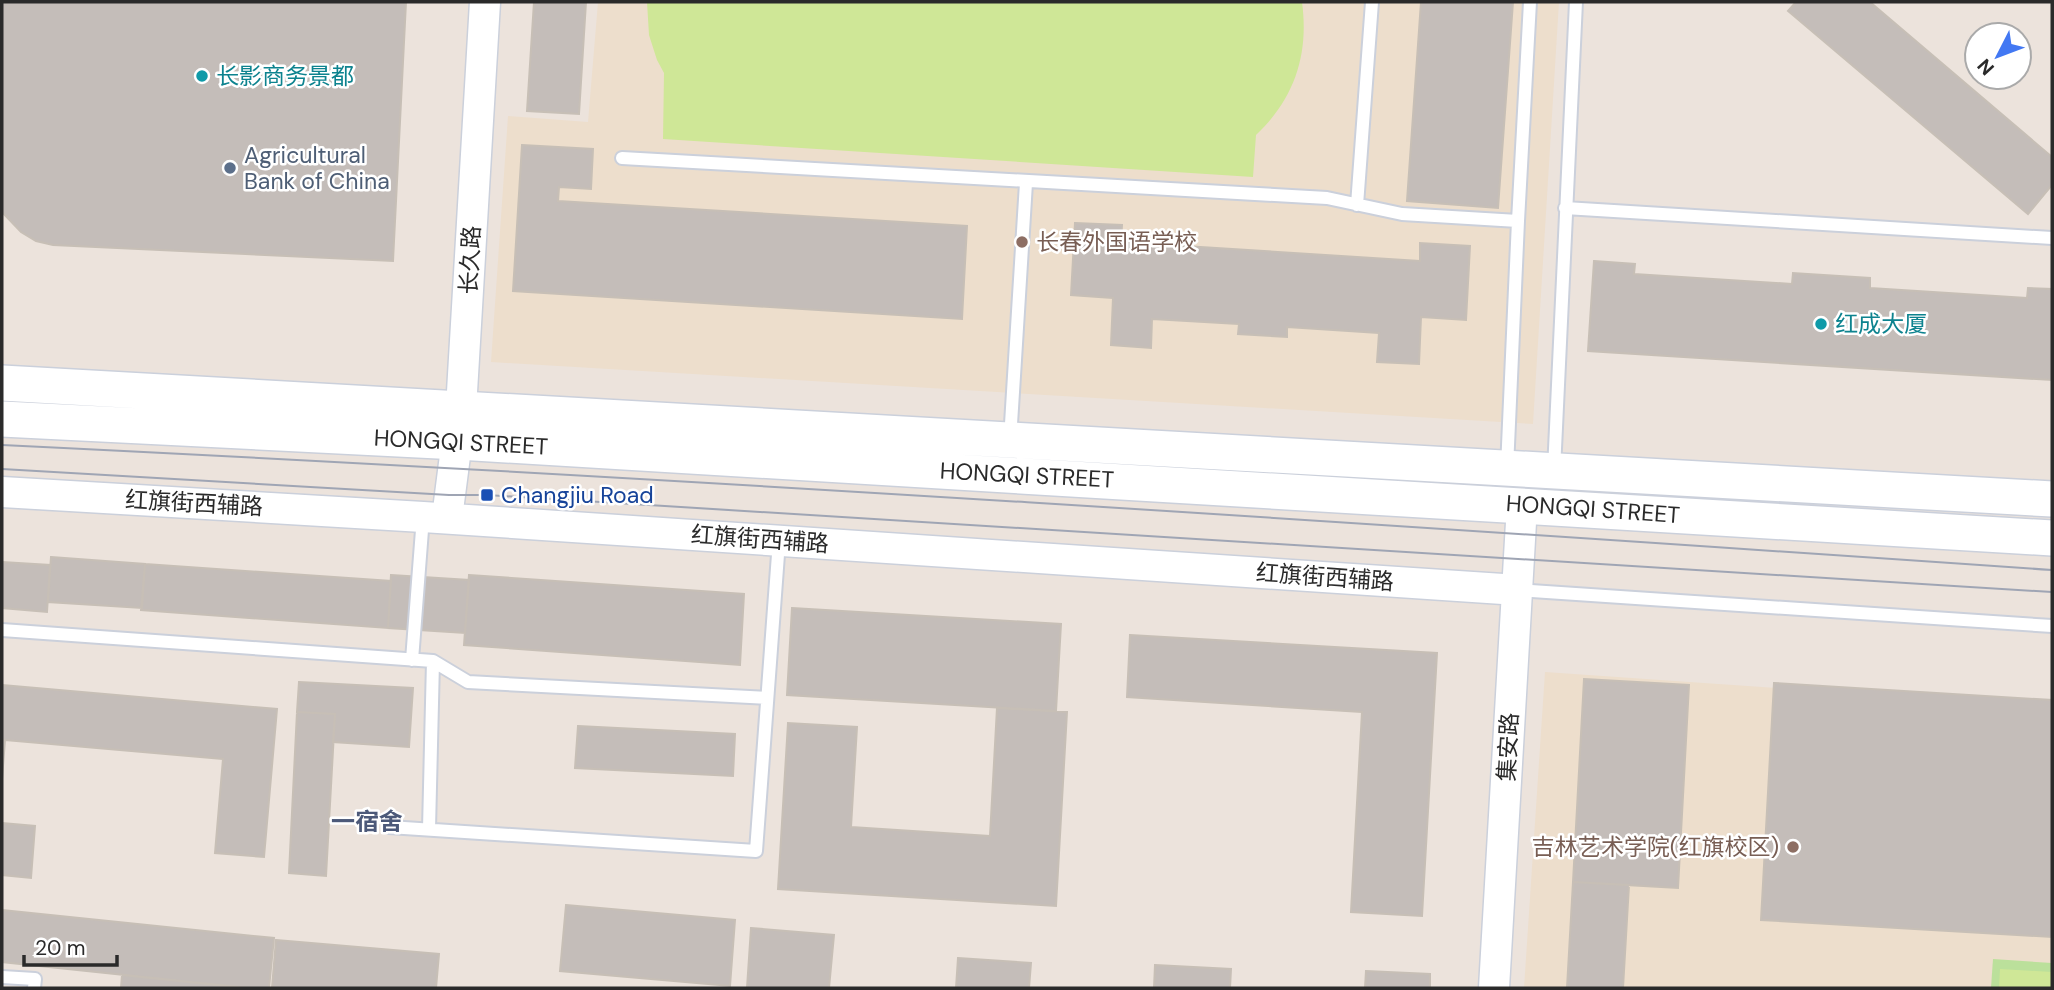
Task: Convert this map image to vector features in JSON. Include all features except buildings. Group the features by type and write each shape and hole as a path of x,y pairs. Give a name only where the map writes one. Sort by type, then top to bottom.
{"main road":[{"name":"HONGQI STREET","path":"2,383 460,426 1522,505 2052,538"},
{"name":"HONGQI STREET","path":"2,419 460,426 1010,440 2052,499"}],"street":[{"name":"长久路","path":"435,517 460,426 485,2"},
{"name":"红旗街西辅路","path":"2,492 435,517 1517,590"},
{"name":"集安路","path":"1494,988 1522,505"}],"lane":[{"path":"1357,205 1372,2"},
{"path":"1507,468 1530,2"},
{"path":"1554,470 1576,2"},
{"path":"622,158 1327,198 1402,214 1518,221"},
{"path":"1010,440 1026,183"},
{"path":"1565,208 2052,238"},
{"path":"412,660 435,517"},
{"path":"389,827 756,851 779,541"},
{"path":"1517,590 2052,626"},
{"path":"2,630 433,662 468,682 767,698"},
{"path":"429,830 433,662"},
{"path":"2,977 35,979 34,988"}],"shaded area":[{"name":"长春外国语学校","path":"598,2 1559,2 1533,424 491,362 508,116 588,122"},
{"name":"吉林艺术学院(红旗校区)","path":"1545,672 2052,707 2052,988 1524,988"}],"green space":[{"path":"647,2 1302,2 1304,21 1301,57 1290,90 1281,106 1256,135 1253,177 663,139 664,73 649,35"},
{"path":"1993,959 2052,963 2052,988 1991,988"},
{"path":"2000,969 2052,972 2052,988 1999,988"}],"tram line":[{"path":"2,445 1027,502 2052,570"},
{"path":"2,469 487,495 2052,592"}],"place":[{"name":"长影商务景都","path":"202,76"},
{"name":"Agricultural Bank of China","path":"230,168"},
{"name":"长春外国语学校","path":"1022,242"},
{"name":"红成大厦","path":"1821,324"},
{"name":"Changjiu Road","path":"487,495"},
{"name":"吉林艺术学院(红旗校区)","path":"1793,847"}],"district":[{"name":"一宿舍","path":"367,821"}]}
